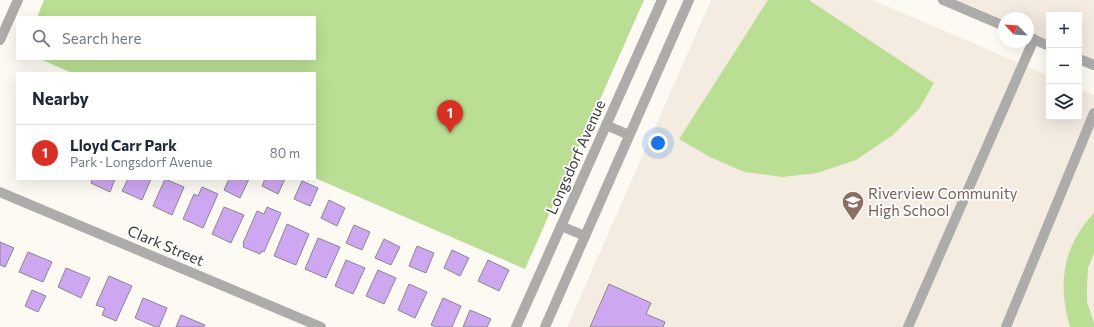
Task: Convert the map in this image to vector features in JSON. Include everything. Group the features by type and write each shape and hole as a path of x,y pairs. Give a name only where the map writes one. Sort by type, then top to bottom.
{"street":[{"path":"0,40 18,0"},
{"name":"Longsdorf Avenue","path":"516,327 662,0"},
{"path":"545,327 690,0"},
{"path":"943,0 998,23"},
{"path":"1034,39 1046,45"},
{"path":"908,327 1027,48"},
{"path":"1082,60 1094,65"},
{"path":"1006,327 1094,113"},
{"path":"606,125 629,135"},
{"name":"Clark Street","path":"0,192 321,327"},
{"path":"561,226 585,236"}],"shaded area":[{"name":"Riverview Community High School","path":"711,0 873,0 1046,75 1046,120 1082,120 1082,90 1094,95 1094,327 567,327"},
{"path":"943,0 1094,0 1094,65 1082,60 1082,12 1046,12 1046,45 1034,40 1034,12 998,12 998,23"}],"green space":[{"path":"44,0 644,0 525,269 316,178 316,72 70,72 42,60 316,60 316,16 37,16"},
{"path":"768,0 809,0 934,83 919,109 893,135 856,160 817,173 783,177 744,172 710,157 679,139"},
{"path":"1094,213 1094,253 1088,268 1087,302 1094,327 1070,327 1064,296 1066,266 1069,252 1075,239"}],"building":[{"path":"92,180 115,180 110,192 91,183"},
{"path":"128,180 151,180 142,200 122,191"},
{"path":"165,180 184,187 172,215 153,206"},
{"path":"229,180 249,180 240,198 224,190"},
{"path":"265,180 285,180 278,194 262,186"},
{"path":"302,181 318,188 310,206 294,199"},
{"path":"202,187 218,194 203,228 183,219 194,194 198,196"},
{"path":"329,200 345,208 337,226 321,218"},
{"path":"224,207 244,215 231,243 212,234"},
{"path":"267,207 281,213 264,252 262,251 260,254 243,247 243,243 257,211 264,214"},
{"path":"287,224 309,234 296,265 274,256"},
{"path":"354,225 370,232 362,250 346,243"},
{"path":"318,238 340,247 326,278 305,269"},
{"path":"384,239 400,247 391,265 375,258"},
{"path":"0,242 14,248 5,267 0,265"},
{"path":"417,246 434,253 426,273 409,266"},
{"path":"452,250 469,258 460,276 444,268"},
{"path":"28,252 52,262 43,282 19,272"},
{"path":"346,260 365,268 353,294 335,286"},
{"path":"488,260 509,270 499,291 478,281"},
{"path":"66,268 90,278 81,298 58,287"},
{"path":"378,270 396,278 384,304 366,296"},
{"path":"109,276 132,286 116,321 102,315 105,308 96,305"},
{"path":"409,284 427,292 415,318 398,310"},
{"path":"609,284 651,303 646,314 665,322 663,327 590,327"},
{"path":"32,290 46,296 38,312 25,306"},
{"path":"143,298 167,308 159,327 135,318"},
{"path":"443,298 461,306 452,327 436,327 431,325"},
{"path":"470,310 491,319 487,327 463,327"},
{"path":"181,315 205,325 204,327 176,327"}],"place":[{"name":"Lloyd Carr Park","path":"450,133"},
{"name":"Riverview Community High School","path":"853,222"}]}
